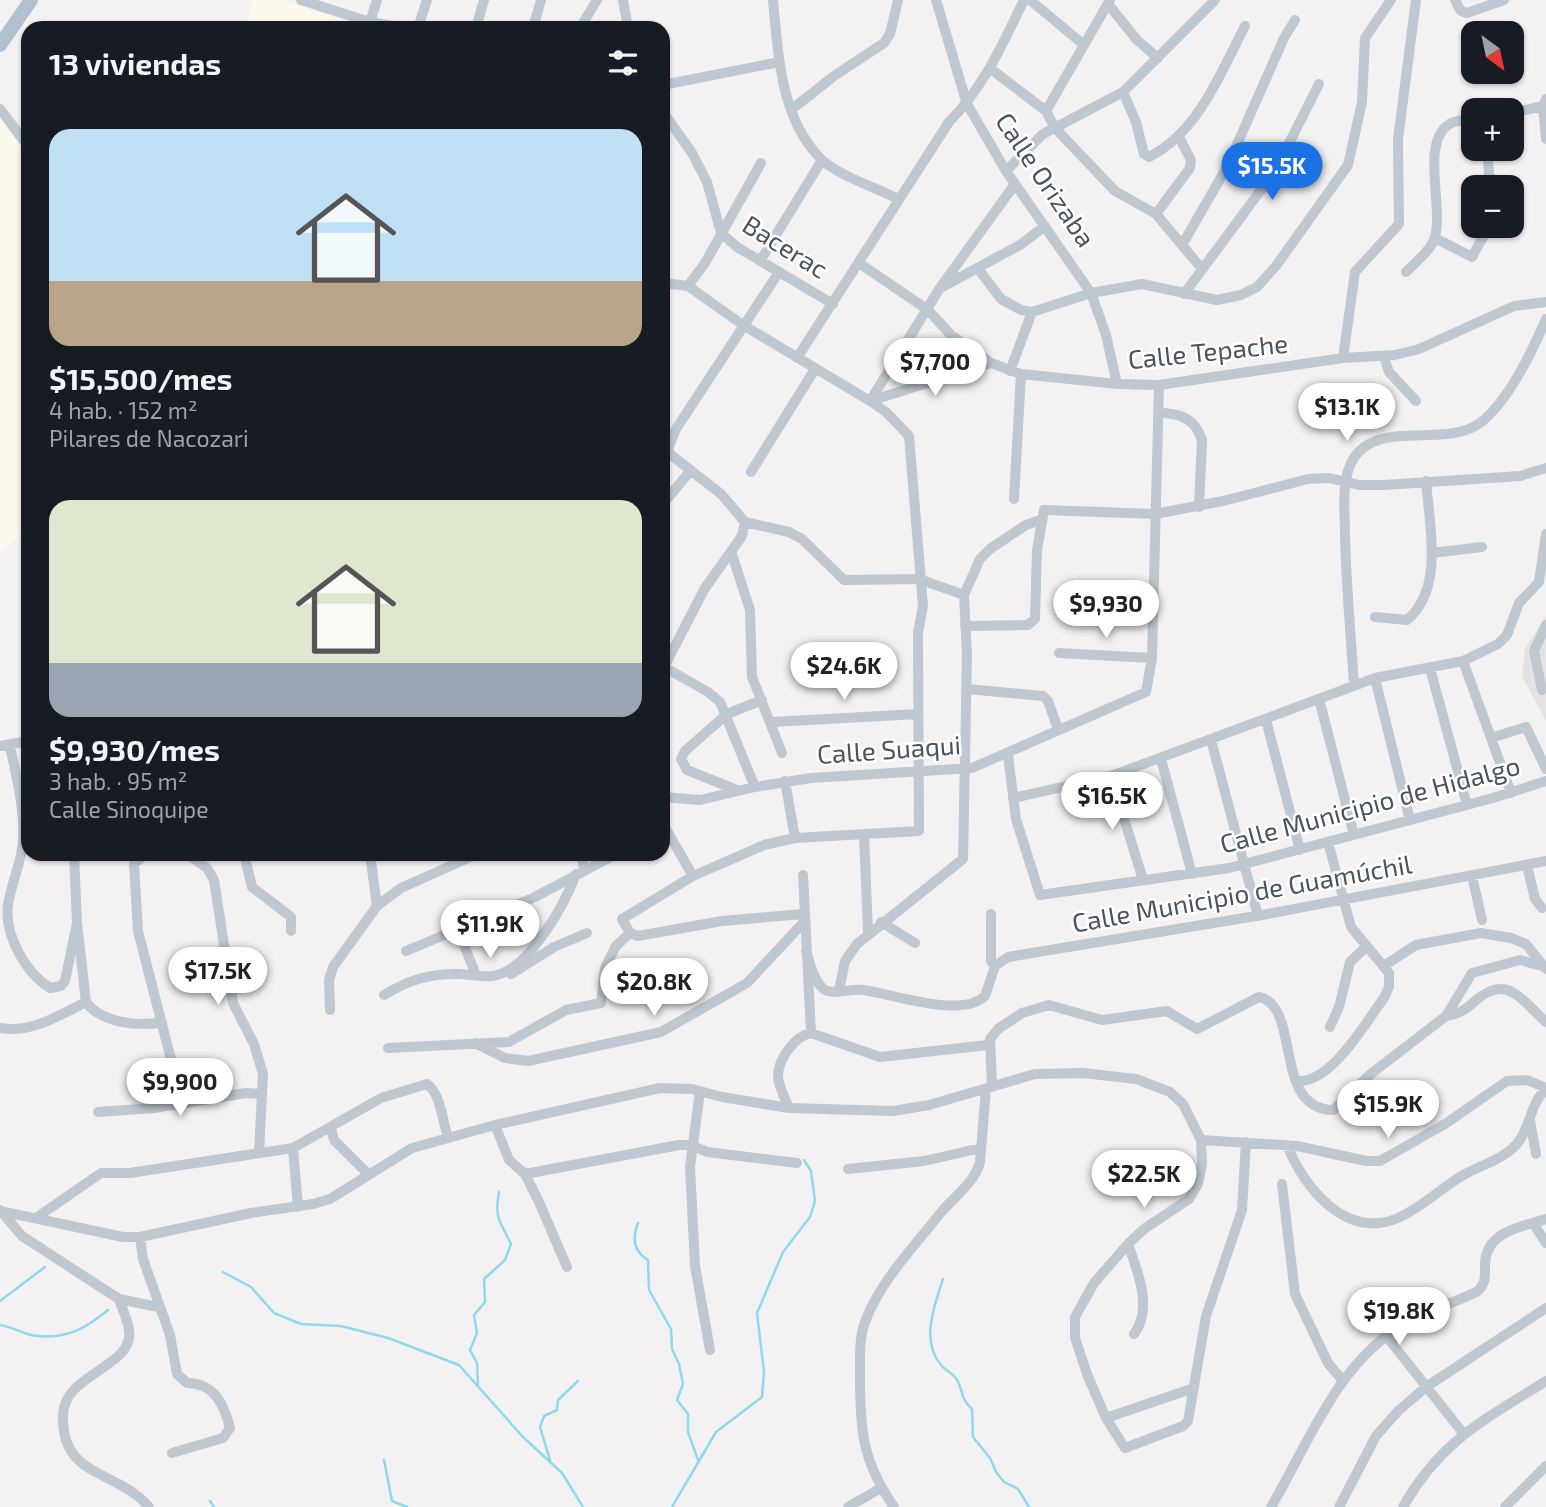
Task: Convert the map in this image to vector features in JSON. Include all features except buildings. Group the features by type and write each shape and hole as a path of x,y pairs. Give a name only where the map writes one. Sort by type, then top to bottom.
{"main road":[{"path":"0,45 31,0"}],"street":[{"path":"301,0 327,4 368,21"},
{"path":"370,21 377,0"},
{"path":"420,21 427,0"},
{"path":"479,21 484,0"},
{"path":"535,21 541,0"},
{"path":"584,21 597,0"},
{"path":"623,0 627,21"},
{"path":"773,0 782,85 792,110 822,160 898,199"},
{"path":"792,110 834,76 884,43 890,34 898,0"},
{"name":"Calle Orizaba","path":"936,0 967,104 1015,184 1076,266 1091,293 1106,335 1117,384"},
{"path":"797,358 948,122 967,104 991,69 1024,0"},
{"path":"1030,0 1084,45"},
{"path":"1006,170 1043,134 1123,93 1215,0"},
{"path":"979,270 1001,299 1021,310 1032,312 1091,293 1142,284 1217,300 1241,295 1257,287 1276,267 1348,165 1362,102 1366,38 1391,0"},
{"path":"1343,358 1355,272 1399,224 1398,139 1416,0"},
{"path":"1455,0 1461,11 1467,13 1504,0"},
{"path":"1046,111 1109,2 1137,40 1158,58"},
{"path":"1182,245 1227,167 1284,37 1295,20"},
{"path":"1123,93 1136,122 1144,154 1149,157 1179,137 1202,108 1245,26"},
{"path":"670,84 779,62"},
{"path":"991,69 1046,111 1055,128 1115,191 1157,214 1202,269"},
{"path":"1184,294 1275,171 1320,84"},
{"path":"1524,109 1545,103 1546,139"},
{"path":"0,109 21,137"},
{"path":"1406,272 1435,238 1436,143 1450,123 1461,121"},
{"name":"Bacerac","path":"670,122 692,153 707,181 721,233 760,261 833,303"},
{"path":"1157,214 1190,168 1191,160 1179,137"},
{"path":"760,261 822,160"},
{"path":"688,286 761,163"},
{"path":"870,401 940,288 1015,184"},
{"path":"940,288 979,270 1045,226"},
{"path":"1435,238 1472,257 1482,238"},
{"name":"Calle Tepache","path":"859,263 928,310 951,335 991,363 1016,372 1117,384 1159,385 1343,358 1384,358 1419,349 1514,306 1546,302"},
{"path":"670,444 676,429 779,272"},
{"path":"670,287 688,286 743,325 870,401 886,412 908,436 923,606 918,634 919,831 795,838 752,849 693,876 625,915 622,920 630,933 638,936 722,921 803,918"},
{"path":"1014,499 1016,372 1032,312"},
{"path":"1354,685 1345,550 1346,482 1357,454 1380,439 1452,434 1480,423 1510,386 1546,319"},
{"path":"1384,358 1398,383 1416,401"},
{"path":"870,401 991,363"},
{"path":"751,471 815,369"},
{"path":"1059,653 1152,658 1159,385"},
{"path":"1158,413 1185,416 1199,431 1202,440 1199,506"},
{"path":"670,451 721,494 745,522 789,532 802,539 844,580 919,579 964,595"},
{"path":"839,991 845,961 868,932 963,859 963,769 967,689 964,595 980,559 990,549 1042,515 1155,514 1308,479 1366,486 1520,476 1546,468"},
{"path":"670,496 691,470"},
{"path":"1375,617 1402,622 1411,616 1427,587 1432,553 1426,481"},
{"path":"965,626 1028,625 1035,619 1042,515"},
{"path":"670,656 705,588 742,536 745,522"},
{"path":"1008,755 1013,798 1111,776 1376,678 1463,661 1498,644 1507,635 1519,603 1539,582 1546,534"},
{"path":"1432,553 1482,547"},
{"path":"731,551 750,610 750,661 782,753"},
{"path":"1542,690 1534,651 1546,625"},
{"name":"Calle Suaqui","path":"670,798 699,800 785,781 844,774 963,769 1008,755 1058,729 1146,692 1152,658"},
{"path":"1463,661 1511,793"},
{"path":"1430,668 1467,805"},
{"path":"670,671 708,692 727,714 755,787"},
{"path":"1376,678 1410,820"},
{"path":"967,689 1043,696 1048,701 1058,729"},
{"path":"1320,699 1354,835"},
{"path":"737,790 687,770 681,759 685,751 727,714 762,700"},
{"path":"772,722 918,714"},
{"path":"1266,720 1300,850"},
{"path":"1491,738 1526,727 1546,769"},
{"path":"1211,740 1258,916"},
{"path":"5,746 17,780 21,821"},
{"path":"1161,759 1192,874"},
{"path":"1111,776 1143,880"},
{"path":"785,781 795,838"},
{"name":"Calle Municipio de Hidalgo","path":"1013,798 1019,830 1040,895 1244,864 1511,793 1546,781"},
{"path":"864,834 868,932"},
{"path":"670,838 693,876"},
{"path":"1297,1082 1312,1080 1328,1070 1384,998 1390,979 1385,965 1366,947 1351,927 1328,842"},
{"path":"21,851 8,907 9,917 21,957 50,988 61,986 65,981 76,923"},
{"path":"74,861 76,923 86,1002 100,1015 135,1025 162,1022"},
{"path":"132,861 138,932 182,1102"},
{"path":"134,864 138,861"},
{"path":"197,861 207,868 214,880 233,1003 254,1044 263,1074 259,1153"},
{"path":"246,861 252,887 291,917 291,931"},
{"path":"371,861 377,906"},
{"path":"330,1010 329,980 333,967 377,906 401,888 448,861"},
{"path":"501,974 521,958 556,918 580,872 581,861"},
{"path":"406,951 535,897 602,861"},
{"name":"Calle Municipio de Guamúchil","path":"996,966 1007,957 1258,916 1546,861"},
{"path":"1527,866 1535,899 1542,908"},
{"path":"803,875 803,918 814,1035"},
{"path":"1472,876 1482,920"},
{"path":"806,951 821,986 830,992 864,990 948,1006 973,1004 987,992 996,966 991,961 990,914"},
{"path":"475,1043 505,1058 528,1061 661,1032 747,983 803,918"},
{"path":"881,922 915,943"},
{"path":"462,926 461,940 476,975"},
{"path":"384,995 413,979 437,974 517,972 554,947 587,933"},
{"path":"388,1048 513,1041 566,1010 601,1003 605,968 616,946 630,933"},
{"path":"1385,965 1416,945 1481,933 1511,937 1526,944 1545,968"},
{"path":"1330,1027 1342,997 1350,962 1366,947"},
{"path":"894,1507 869,1464 862,1437 860,1354 865,1321 885,1286 921,1237 976,1173 989,1087 988,1045 998,1029 1041,1005 1058,1006 1102,1020 1161,1011 1197,1029 1259,997 1269,1002 1274,1009 1284,1035 1291,1071 1297,1082 1312,1104 1322,1109 1334,1109 1366,1078 1446,1016 1465,980 1476,970 1520,960 1545,968"},
{"path":"1446,1016 1460,1013 1490,989 1499,987 1512,992 1546,1022"},
{"path":"0,1028 21,1030 51,1020 86,1002"},
{"path":"789,1108 778,1075 781,1063 799,1039 814,1035 880,1057 988,1045"},
{"path":"0,1210 123,1237 140,1237 330,1199 412,1148 495,1125 660,1088 700,1091 789,1108 903,1111 1035,1074 1083,1073 1136,1079 1177,1096 1192,1119 1201,1140 1202,1164 1195,1191 1182,1204 1144,1229 1128,1244 1094,1283 1075,1317 1079,1351 1106,1418 1125,1448 1183,1426 1188,1421 1206,1316 1242,1210 1246,1142"},
{"path":"1201,1140 1286,1145 1380,1161 1445,1125 1507,1081 1527,1080 1546,1089 1536,1098 1524,1134 1510,1150 1462,1175 1401,1217 1378,1224 1344,1217 1328,1205 1299,1172 1286,1145"},
{"path":"36,1218 101,1173 130,1173 293,1148 331,1129 381,1098 420,1084 432,1088 438,1096 439,1114 449,1137"},
{"path":"700,1091 691,1145 695,1266 710,1350"},
{"path":"98,1112 154,1108 246,1093 262,1094"},
{"path":"1529,1117 1536,1154"},
{"path":"495,1125 509,1160 525,1174 566,1267"},
{"path":"331,1129 334,1140 368,1174"},
{"path":"525,1174 655,1147 691,1145 707,1152 797,1163"},
{"path":"293,1148 298,1207"},
{"path":"848,1169 923,1161 981,1148"},
{"path":"1282,1184 1295,1294 1328,1363 1343,1381"},
{"path":"0,1210 22,1236 119,1299 158,1307"},
{"path":"1271,1507 1308,1434 1343,1381 1387,1337 1413,1319 1478,1291 1484,1284 1485,1254 1491,1243 1502,1234 1546,1219"},
{"path":"1532,1223 1546,1243"},
{"path":"140,1237 143,1259 170,1335 177,1374 187,1383 200,1383 215,1393 230,1428 223,1438 172,1453"},
{"path":"1128,1244 1144,1304 1143,1318 1133,1334"},
{"path":"119,1299 130,1332 127,1347 71,1392 63,1414 73,1458 85,1468 126,1486 149,1507"},
{"path":"1339,1507 1376,1436 1398,1411 1426,1387 1546,1308"},
{"path":"1387,1337 1463,1433"},
{"path":"1403,1507 1434,1459 1463,1433 1546,1381"},
{"path":"1106,1418 1194,1388"},
{"path":"1505,1507 1546,1465"},
{"path":"848,1507 881,1488"}],"shaded area":[{"path":"253,0 283,0 345,21 247,21"},
{"path":"0,120 21,146 21,534 0,553"},
{"path":"1546,616 1546,721 1522,676 1525,648"}],"waterway":[{"path":"672,1507 716,1432 762,1397 764,1372 757,1313 783,1252 810,1217 815,1201 811,1171 804,1160"},
{"path":"478,1385 477,1363 470,1350 477,1333 474,1315 485,1302 484,1279 505,1260 511,1244 498,1214 499,1192"},
{"path":"638,1223 635,1244 639,1253 648,1260 649,1290 671,1329 672,1349 679,1364 683,1384 677,1400 688,1414 688,1432 698,1460"},
{"path":"0,1301 45,1267"},
{"path":"223,1272 251,1287 274,1313 301,1324 341,1326 388,1338 459,1365 522,1436 562,1473 583,1507"},
{"path":"943,1279 931,1322 931,1345 941,1365 956,1378 965,1401 972,1409 973,1437 990,1458 996,1472 1004,1482 1018,1489 1029,1507"},
{"path":"0,1325 32,1335 58,1336 84,1327 108,1310"},
{"path":"550,1460 540,1427 544,1416 557,1410 558,1400 578,1381"},
{"path":"384,1460 392,1501 407,1507"},
{"path":"210,1501 214,1507"}]}
